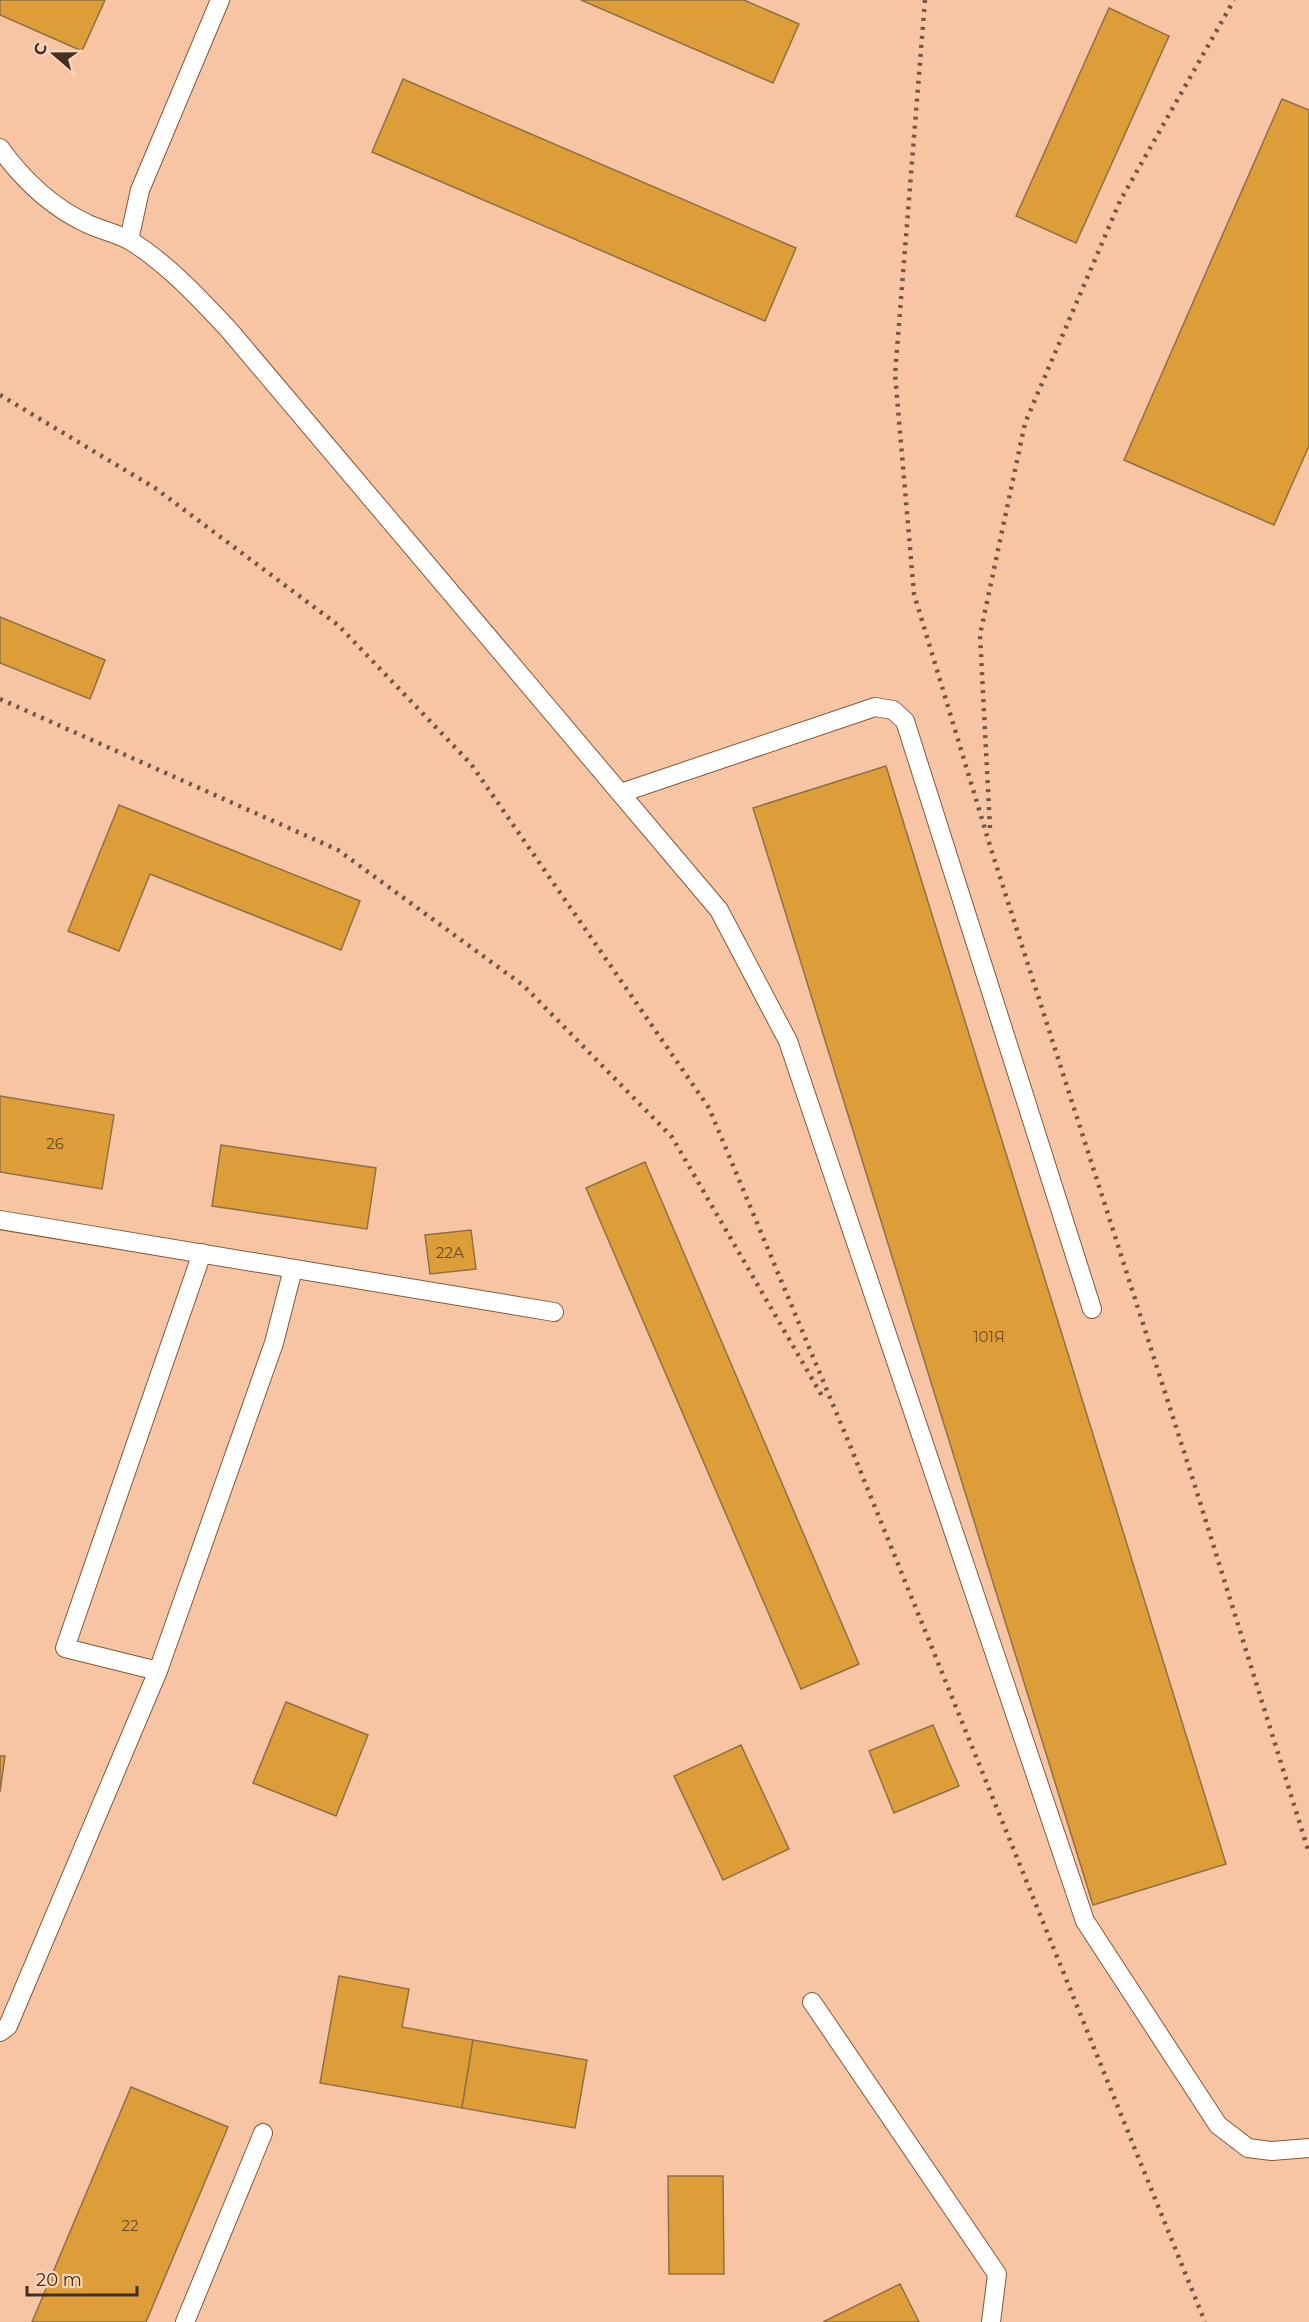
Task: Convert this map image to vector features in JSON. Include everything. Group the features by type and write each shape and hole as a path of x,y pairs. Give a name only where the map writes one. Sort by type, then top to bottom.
{"lane":[{"path":"129,240 140,190 220,0"},
{"path":"0,148 21,176 53,205 86,223 129,240 185,285 229,330 719,910 788,1041 1085,1921 1218,2125 1248,2148 1272,2151 1309,2148"},
{"path":"621,793 875,707 893,710 905,721 1092,1309"},
{"path":"0,1220 554,1312"},
{"path":"158,1671 65,1648 202,1253"},
{"path":"0,2032 8,2026 158,1671 274,1343 293,1269"},
{"path":"812,2002 997,2274 991,2322"},
{"path":"185,2322 262,2133"}],"building":[{"path":"0,0 105,0 82,51 0,15"},
{"path":"581,0 744,0 799,24 773,83"},
{"path":"1109,8 1169,36 1076,243 1016,216"},
{"path":"403,79 796,248 765,321 372,152"},
{"path":"1282,99 1309,110 1309,446 1274,525 1124,460"},
{"path":"0,617 105,660 90,699 0,663"},
{"path":"886,766 1226,1864 1093,1905 753,808"},
{"path":"119,805 360,901 341,950 150,874 119,951 68,931"},
{"path":"0,1096 114,1115 102,1189 0,1172"},
{"path":"221,1145 376,1168 367,1229 212,1206"},
{"path":"645,1162 859,1664 801,1689 586,1188"},
{"path":"471,1230 476,1269 430,1274 425,1235"},
{"path":"286,1702 368,1735 336,1816 253,1783"},
{"path":"933,1725 959,1786 894,1813 869,1751"},
{"path":"741,1745 789,1849 723,1880 674,1776"},
{"path":"0,1756 5,1756 0,1792"},
{"path":"339,1976 409,1989 402,2027 473,2040 462,2108 320,2083"},
{"path":"473,2040 587,2060 575,2128 462,2108"},
{"path":"131,2087 228,2127 146,2322 32,2322"},
{"path":"668,2176 723,2176 724,2274 669,2274"},
{"path":"900,2284 919,2322 823,2322"}],"railway":[{"path":"925,0 895,374 914,594 991,849 1194,1483 1309,1853"},
{"path":"990,828 980,635 1025,423 1120,201 1234,0"},
{"path":"0,395 155,488 338,625 471,764 709,1108 849,1443 1205,2322"},
{"path":"0,699 338,850 524,986 672,1137 822,1396"}]}
